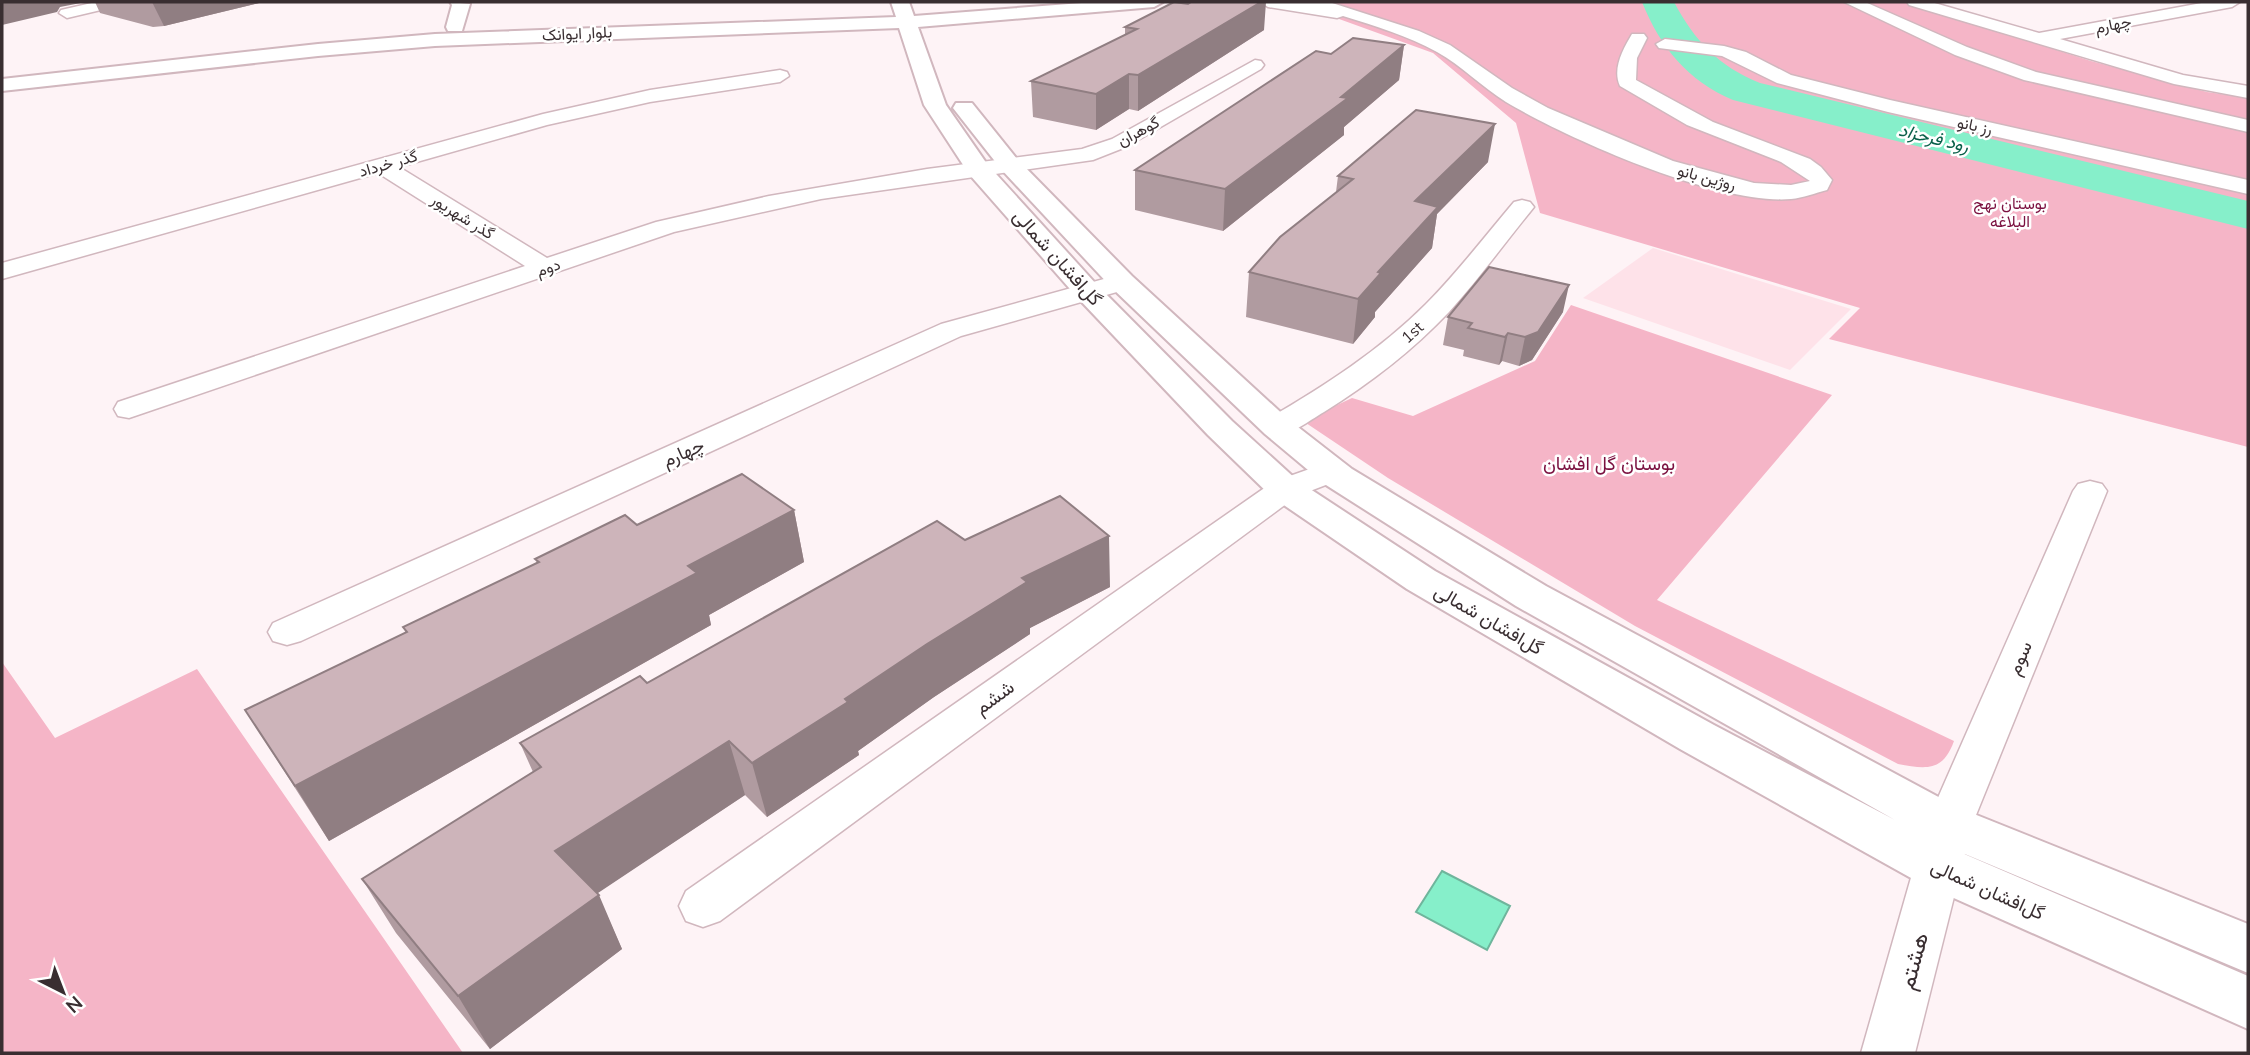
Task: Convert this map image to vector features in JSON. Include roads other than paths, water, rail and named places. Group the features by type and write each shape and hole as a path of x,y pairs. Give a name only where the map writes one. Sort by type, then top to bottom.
{"main road":[{"path":"456,27 461,4 459,2"},
{"name":"بلوار ایوانک","path":"2,85 318,50 435,40 1026,2"},
{"name":"بلوار ایوانک","path":"2,70 456,27 1154,2"},
{"name":"گل‌افشان شمالی","path":"916,11 935,105 1104,287 1220,428 1285,489 1421,580 1697,737 1944,847 2248,1003"},
{"name":"گل‌افشان شمالی","path":"1104,287 1332,471 1531,596 1944,847 2248,949"}],"street":[{"path":"67,13 116,2"},
{"path":"1268,2 1357,16"},
{"path":"1314,2 1357,16"},
{"path":"1852,2 1961,51 2031,76 2248,126"},
{"path":"1915,2 2035,39 2203,85 2248,92"},
{"name":"چهارم","path":"2035,39 2232,2"},
{"name":"روژین بانو","path":"1357,16 1443,49 1510,96 1631,153 1683,171 1762,191 1798,192 1819,185 1821,180 1808,167 1719,132 1666,106 1627,82 1628,58 1638,37"},
{"name":"رز بانو","path":"1665,44 1704,47 1740,55 1784,79 1807,86 2248,187"},
{"name":"گوهران","path":"994,166 1085,155 1119,143 1255,65"},
{"path":"2203,85 2248,75"},
{"name":"گذر خرداد","path":"2,271 542,120 623,102 780,76"},
{"name":"گذر شهریور","path":"381,165 545,268"},
{"name":"دوم","path":"129,409 665,227 717,213 840,188 994,166"},
{"name":"1st","path":"1277,427 1333,394 1426,319 1522,207"},
{"name":"چهارم","path":"288,632 951,330 1104,287"},
{"name":"ششم","path":"703,906 1285,489 1332,471"},
{"name":"سوم","path":"1944,847 2090,491"},
{"name":"هشتم","path":"1888,1053 1944,847"}],"waterway":[{"name":"رود فرحزاد","path":"1658,2 1682,46 1692,57 1715,77 1747,92 2248,215"}],"park label":[{"name":"بوستان نهج البلاغه","path":"2010,212"},
{"name":"بوستان گل افشان","path":"1609,463"}]}
